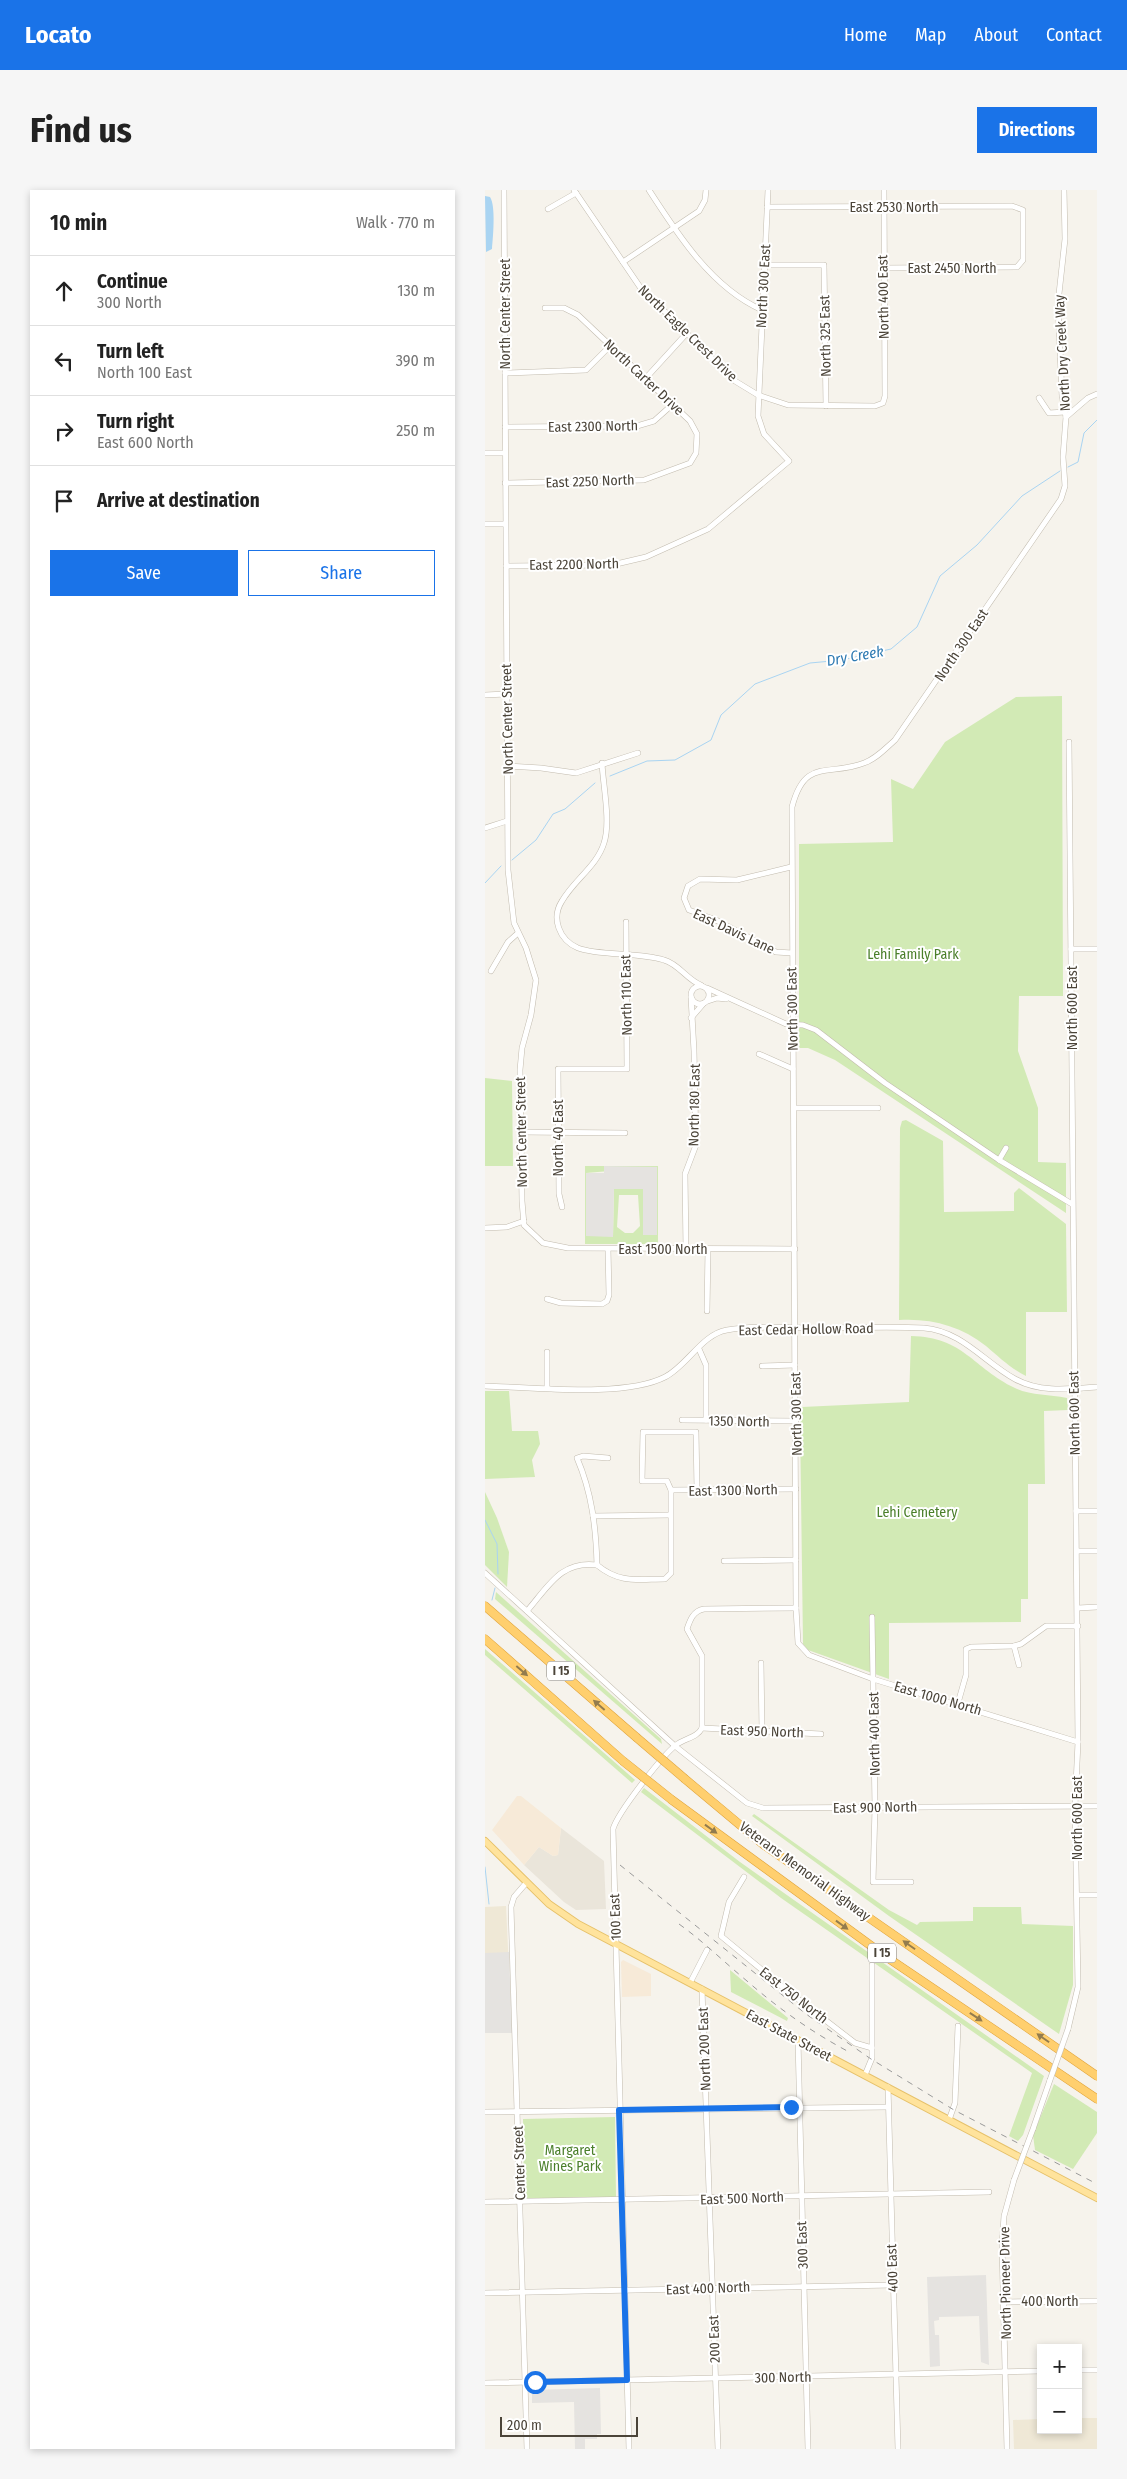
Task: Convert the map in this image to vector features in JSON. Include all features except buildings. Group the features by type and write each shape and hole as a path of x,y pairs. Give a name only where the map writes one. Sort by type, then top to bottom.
{"highway":[{"name":"Veterans Memorial Highway","path":"485,1606 685,1780 764,1845 1097,2076"},
{"name":"Veterans Memorial Highway","path":"485,1639 623,1761 671,1800 885,1956 1097,2099"}],"main road":[{"name":"East State Street","path":"485,1841 562,1914 1097,2198"}],"street":[{"name":"North Center Street","path":"504,190 507,821 510,891 514,923 526,948 536,980 531,1015 522,1048 521,1132 524,1221"},
{"path":"649,190 673,228 719,281 747,304 762,310"},
{"path":"623,262 699,211 705,200 706,190"},
{"name":"North 300 East","path":"768,190 757,395 758,416 764,434 789,461"},
{"name":"North 400 East","path":"883,403 885,396 884,190"},
{"name":"North Dry Creek Way","path":"1064,190 1065,239 1058,303 1062,396 1065,415 1063,457 1065,486"},
{"path":"548,209 575,191"},
{"name":"North Eagle Crest Drive","path":"575,191 640,287 735,380 757,395 789,405 875,406 883,403"},
{"name":"East 2530 North","path":"767,207 1012,206 1021,208 1023,260 1021,264"},
{"name":"East 2450 North","path":"883,268 1011,268 1021,264"},
{"name":"North 325 East","path":"764,265 824,265 826,406"},
{"name":"North Carter Drive","path":"545,308 571,311 673,404 695,428 696,453"},
{"path":"645,379 687,333"},
{"path":"505,373 586,370 610,346"},
{"path":"1039,398 1049,413 1065,415 1088,398 1097,394"},
{"name":"East 2300 North","path":"505,427 637,426 659,418 673,404"},
{"path":"485,453 505,453"},
{"name":"East 2250 North","path":"505,484 644,480 690,462 696,453"},
{"name":"East 2200 North","path":"506,566 612,565 647,557 708,530 789,461"},
{"name":"North 300 East","path":"801,1648 797,1637 796,1608 792,807 799,785 811,775 824,770 864,764 875,758 895,740 1061,499 1065,486"},
{"path":"485,524 505,524"},
{"path":"485,695 506,694"},
{"name":"North 600 East","path":"1050,2080 1068,2029 1077,1987 1075,1806 1078,1742 1078,1608 1073,1389 1069,742"},
{"path":"507,766 541,768 576,774 602,763 637,753"},
{"path":"602,763 605,840 601,850 562,900 557,912 558,928 564,939 578,948 625,953 667,961 704,987 727,999 786,1024 816,1030 885,1083 999,1160 1073,1204"},
{"path":"485,828 507,821"},
{"name":"East Davis Lane","path":"791,867 737,880 700,879 688,886 684,898 689,910 716,920 776,952 792,953"},
{"name":"North 110 East","path":"558,1069 627,1069 626,922"},
{"path":"491,971 508,942 519,933"},
{"path":"1071,949 1097,949"},
{"path":"683,972 690,984 691,995 696,1003 704,1003"},
{"path":"691,995 695,986 704,987"},
{"path":"704,987 709,996 704,1003"},
{"name":"North 180 East","path":"686,1250 685,1174 696,1145 691,995"},
{"path":"691,1018 696,1009 712,998 727,999"},
{"path":"759,1054 793,1069"},
{"name":"North 40 East","path":"558,1069 559,1194 562,1208"},
{"path":"793,1108 878,1108"},
{"path":"521,1132 625,1133"},
{"path":"999,1160 1006,1148"},
{"path":"485,1228 507,1227 524,1221"},
{"name":"East 1500 North","path":"524,1221 535,1237 550,1246 686,1250 795,1249"},
{"path":"547,1299 561,1303 602,1304 607,1301 609,1295 608,1249"},
{"path":"707,1250 707,1311"},
{"name":"East Cedar Hollow Road","path":"485,1386 547,1388 639,1387 666,1377 689,1360 713,1336 726,1330 926,1328 957,1338 1017,1380 1043,1388 1073,1389 1097,1387"},
{"path":"699,1349 705,1365 706,1420"},
{"path":"547,1352 547,1388"},
{"path":"762,1366 795,1365"},
{"name":"1350 North","path":"682,1420 796,1421"},
{"path":"527,1611 553,1579 564,1570 576,1564 597,1565 607,1574 621,1579 665,1579 670,1574 671,1490 667,1481 643,1481 643,1432 696,1432 697,1490"},
{"path":"597,1565 593,1516 586,1478 577,1458 583,1456 608,1458"},
{"name":"East 1300 North","path":"671,1490 796,1489"},
{"path":"1076,1511 1097,1511"},
{"path":"593,1516 671,1515"},
{"path":"1077,1552 1097,1551"},
{"path":"724,1561 796,1560"},
{"name":"East 900 North","path":"485,1574 675,1746 747,1803 754,1806 763,1808 1097,1806"},
{"path":"1078,1608 1097,1607"},
{"path":"675,1746 699,1733 702,1728 703,1668 699,1646 687,1629 692,1616 698,1610 704,1609 796,1608"},
{"name":"North 400 East","path":"872,1617 875,1807 873,1882 911,1882"},
{"path":"957,1704 966,1675 966,1649 971,1647 1014,1646 1021,1644 1045,1626 1078,1626"},
{"path":"1014,1646 1019,1665"},
{"name":"East 1000 North","path":"801,1648 809,1655 873,1679 1078,1742"},
{"path":"761,1664 762,1731"},
{"name":"East 950 North","path":"702,1728 821,1734"},
{"name":"100 East","path":"629,2449 621,2200 613,1829 624,1807 675,1746"},
{"name":"East 750 North","path":"743,1877 729,1902 721,1936 855,2043 872,2048"},
{"name":"Center Street","path":"527,1882 514,1896 511,1907 527,2449"},
{"path":"1077,1895 1097,1895"},
{"path":"690,1983 707,1950"},
{"path":"865,2075 871,2062 872,2048 872,1965"},
{"name":"North 200 East","path":"702,1989 707,2108"},
{"path":"949,2120 955,2103 957,2026"},
{"name":"300 East","path":"798,2040 800,2196 808,2449"},
{"name":"North Pioneer Drive","path":"1007,2449 1003,2226 1014,2180 1050,2080"},
{"name":"400 East","path":"888,2087 889,2194 898,2449"},
{"path":"485,2112 888,2107"},
{"name":"200 East","path":"707,2108 718,2449"},
{"name":"East 500 North","path":"485,2202 989,2192"},
{"name":"East 400 North","path":"485,2293 804,2285 893,2285"},
{"name":"400 North","path":"1004,2302 1097,2301"},
{"path":"1082,2370 1097,2370"},
{"name":"300 North","path":"485,2383 1037,2372"}],"shaded area":[{"path":"604,1166 657,1167 657,1235 643,1235 643,1189 614,1189 613,1237 586,1236 586,1173 604,1173"},
{"path":"517,1796 521,1796 561,1828 558,1855 553,1856 539,1847 524,1865 492,1830"},
{"path":"561,1828 604,1861 606,1909 576,1910 564,1902 524,1865 539,1847 553,1856 558,1855"},
{"path":"506,1906 512,2033 485,2033 485,1907"},
{"path":"509,1952 512,2033 485,2033 485,1953"},
{"path":"623,1960 651,1974 651,1996 622,1997 621,1962"},
{"path":"986,2275 989,2365 981,2362 979,2316 939,2317 939,2320 934,2321 935,2335 939,2335 940,2366 930,2367 927,2277"},
{"path":"600,2388 601,2434 597,2434 597,2439 585,2439 585,2449 575,2449 574,2402 532,2403 532,2390"},
{"path":"1082,2418 1097,2418 1097,2449 1014,2449 1013,2420 1037,2419 1037,2434 1082,2434"}],"green space":[{"name":"Lehi Family Park","path":"1062,696 1063,996 1019,996 1018,1051 1038,1108 1038,1162 1066,1163 1066,1213 835,1060 808,1048 799,1048 799,844 893,842 891,779 913,789 945,742 1016,697"},
{"path":"485,1078 512,1081 513,1166 485,1166"},
{"path":"906,1120 943,1141 944,1212 1014,1211 1014,1193 1019,1188 1066,1224 1067,1312 1026,1312 1026,1376 976,1339 956,1328 923,1320 899,1320 900,1128 902,1121"},
{"path":"585,1166 658,1166 658,1244 585,1244","holes":["657,1167 657,1235 643,1235 643,1189 614,1189 613,1236 586,1236 586,1173","619,1195 638,1195 640,1226 633,1233 625,1233 617,1227"]},
{"name":"Lehi Cemetery","path":"911,1336 944,1342 956,1348 988,1372 1021,1391 1067,1398 1068,1410 1044,1411 1045,1484 1028,1484 1028,1599 1021,1599 1021,1622 889,1623 889,1679 808,1650 803,1644 800,1420 802,1407 909,1402"},
{"path":"485,1391 509,1391 512,1431 538,1431 540,1444 532,1460 535,1477 485,1479"},
{"path":"485,1492 509,1552 507,1587 485,1565"},
{"path":"496,1592 661,1739 662,1744 495,1599"},
{"path":"485,1649 635,1780 632,1783 485,1655"},
{"path":"644,1788 740,1862 1044,2076 1023,2135 1018,2141 1009,2136 1032,2073 781,1898 641,1792"},
{"path":"754,1814 889,1910 917,1925 920,1922 973,1921 973,1907 1021,1907 1022,1924 1073,1926 1073,1985 1059,2034 889,1916 752,1816"},
{"path":"730,1970 788,2018 787,2021 731,1992"},
{"path":"1054,2084 1097,2112 1097,2133 1073,2169 1035,2150 1033,2135"},
{"name":"Margaret Wines Park","path":"615,2117 616,2197 524,2199 523,2119"}],"water":[{"path":"485,196 490,197 492,201 494,214 492,249 486,252"}],"waterway":[{"name":"Dry Creek","path":"1068,467 1078,462 1084,433 1097,420"},
{"name":"Dry Creek","path":"610,776 647,761 675,760 711,740 721,715 755,684 810,663 842,660 891,649 917,627 940,576 977,545 1022,496 1060,471"},
{"name":"Dry Creek","path":"512,860 536,840 553,814 565,809 595,783"},
{"name":"Dry Creek","path":"485,883 501,866"},
{"name":"Dry Creek","path":"485,1520 497,1544 498,1574"},
{"name":"Dry Creek","path":"492,1600 495,1588"},
{"name":"Dry Creek","path":"485,1867 489,1904"}],"railway":[{"path":"620,1865 806,2014 871,2059 954,2110 1097,2184"},
{"path":"679,1924 784,2011 851,2053"}],"route":[{"path":"535,2382 627,2380 619,2110 791,2107"}]}
